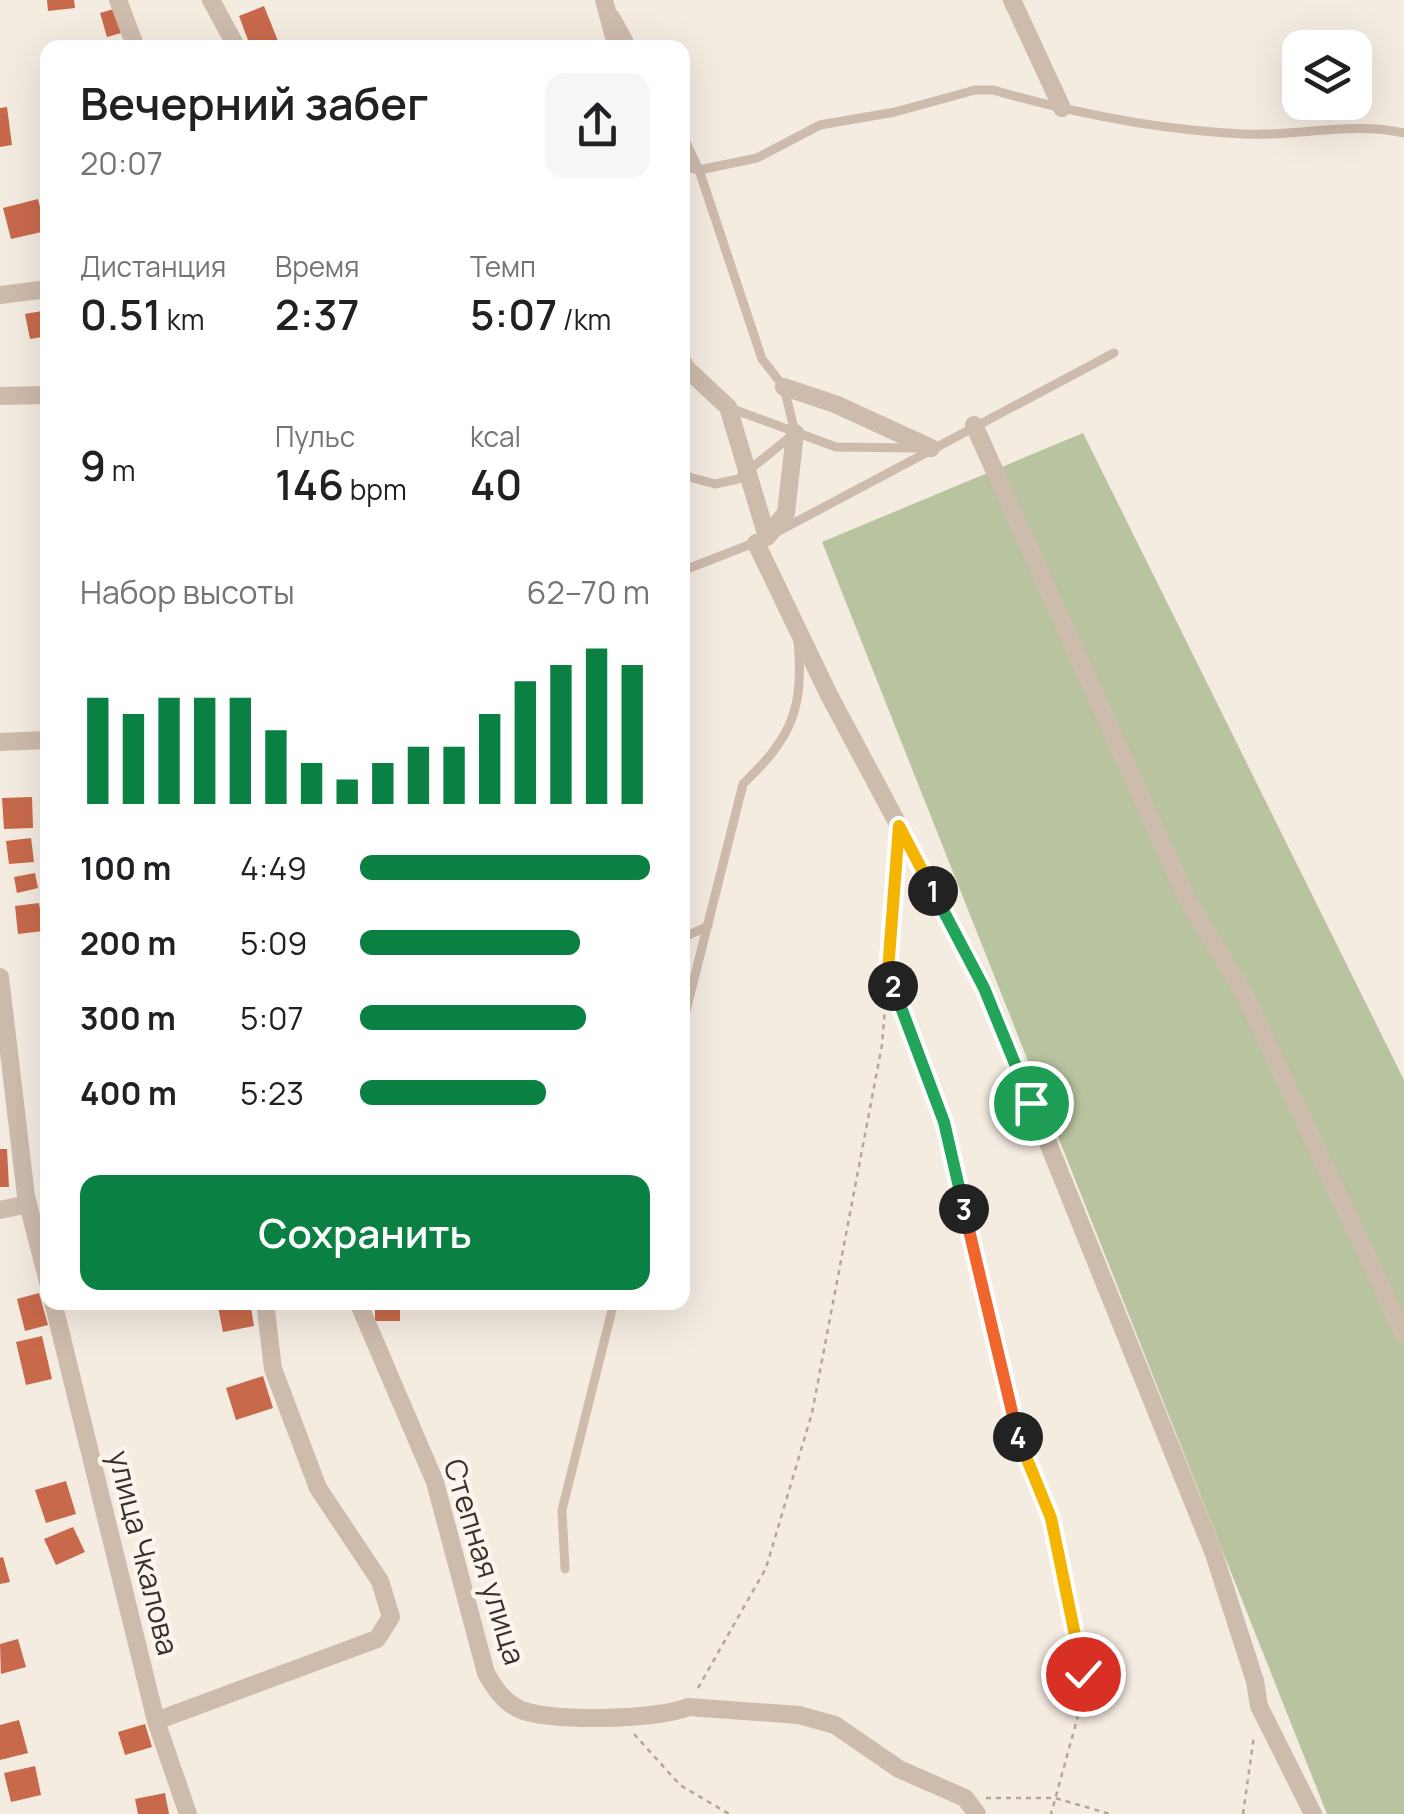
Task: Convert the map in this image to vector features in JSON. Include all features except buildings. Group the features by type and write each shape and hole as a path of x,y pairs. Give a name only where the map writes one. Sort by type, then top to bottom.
{"street":[{"path":"118,0 133,40"},
{"path":"211,0 234,40"},
{"path":"605,0 616,40"},
{"path":"1012,0 1062,108"},
{"path":"0,295 40,290"},
{"path":"690,373 728,407 762,540 796,627 984,988 1214,1554 1255,1681 1259,1706 1313,1814"},
{"path":"784,387 835,404 931,448"},
{"path":"0,396 40,394"},
{"path":"974,425 1187,899 1244,993 1404,1335"},
{"path":"762,540 786,514 795,433"},
{"path":"0,742 40,740"},
{"path":"0,976 28,1204 40,1251"},
{"path":"0,1210 28,1204"},
{"name":"улица Чкалова","path":"54,1310 156,1721 188,1814"},
{"path":"156,1721 377,1639 391,1618 380,1581 318,1488 274,1369 266,1310"},
{"name":"Степная улица","path":"361,1310 435,1482 486,1673 504,1699 533,1714 620,1718 688,1707 799,1714 836,1725 899,1769 965,1798 977,1814"}],"lane":[{"path":"605,0 628,40"},
{"path":"690,168 700,170 758,158 820,125 895,112 975,90 992,90 1111,119 1244,134 1323,128 1404,133"},
{"path":"690,150 762,359 784,387 795,433"},
{"path":"690,568 762,540 1114,353"},
{"path":"728,407 836,447 931,448"},
{"path":"690,478 715,484 738,479 795,433"},
{"path":"690,995 743,784 770,758 793,723 800,672 796,627"},
{"path":"690,934 708,926"},
{"path":"565,1569 562,1510 612,1310"}],"path":[{"path":"688,1707 766,1568 812,1412 882,1045 899,826"},
{"path":"888,971 944,1122 1015,1426 1051,1518 1083,1674 1081,1705 1051,1814"},
{"path":"1243,1814 1259,1706"},
{"path":"620,1718 680,1785 729,1814"},
{"path":"965,1798 1055,1798 1110,1814"}],"green space":[{"path":"1083,433 1404,1080 1404,1814 1327,1814 822,542"}],"route":[{"path":"1031,1103 984,988 899,826 888,971 944,1122 1015,1426 1051,1518 1083,1674"}]}
